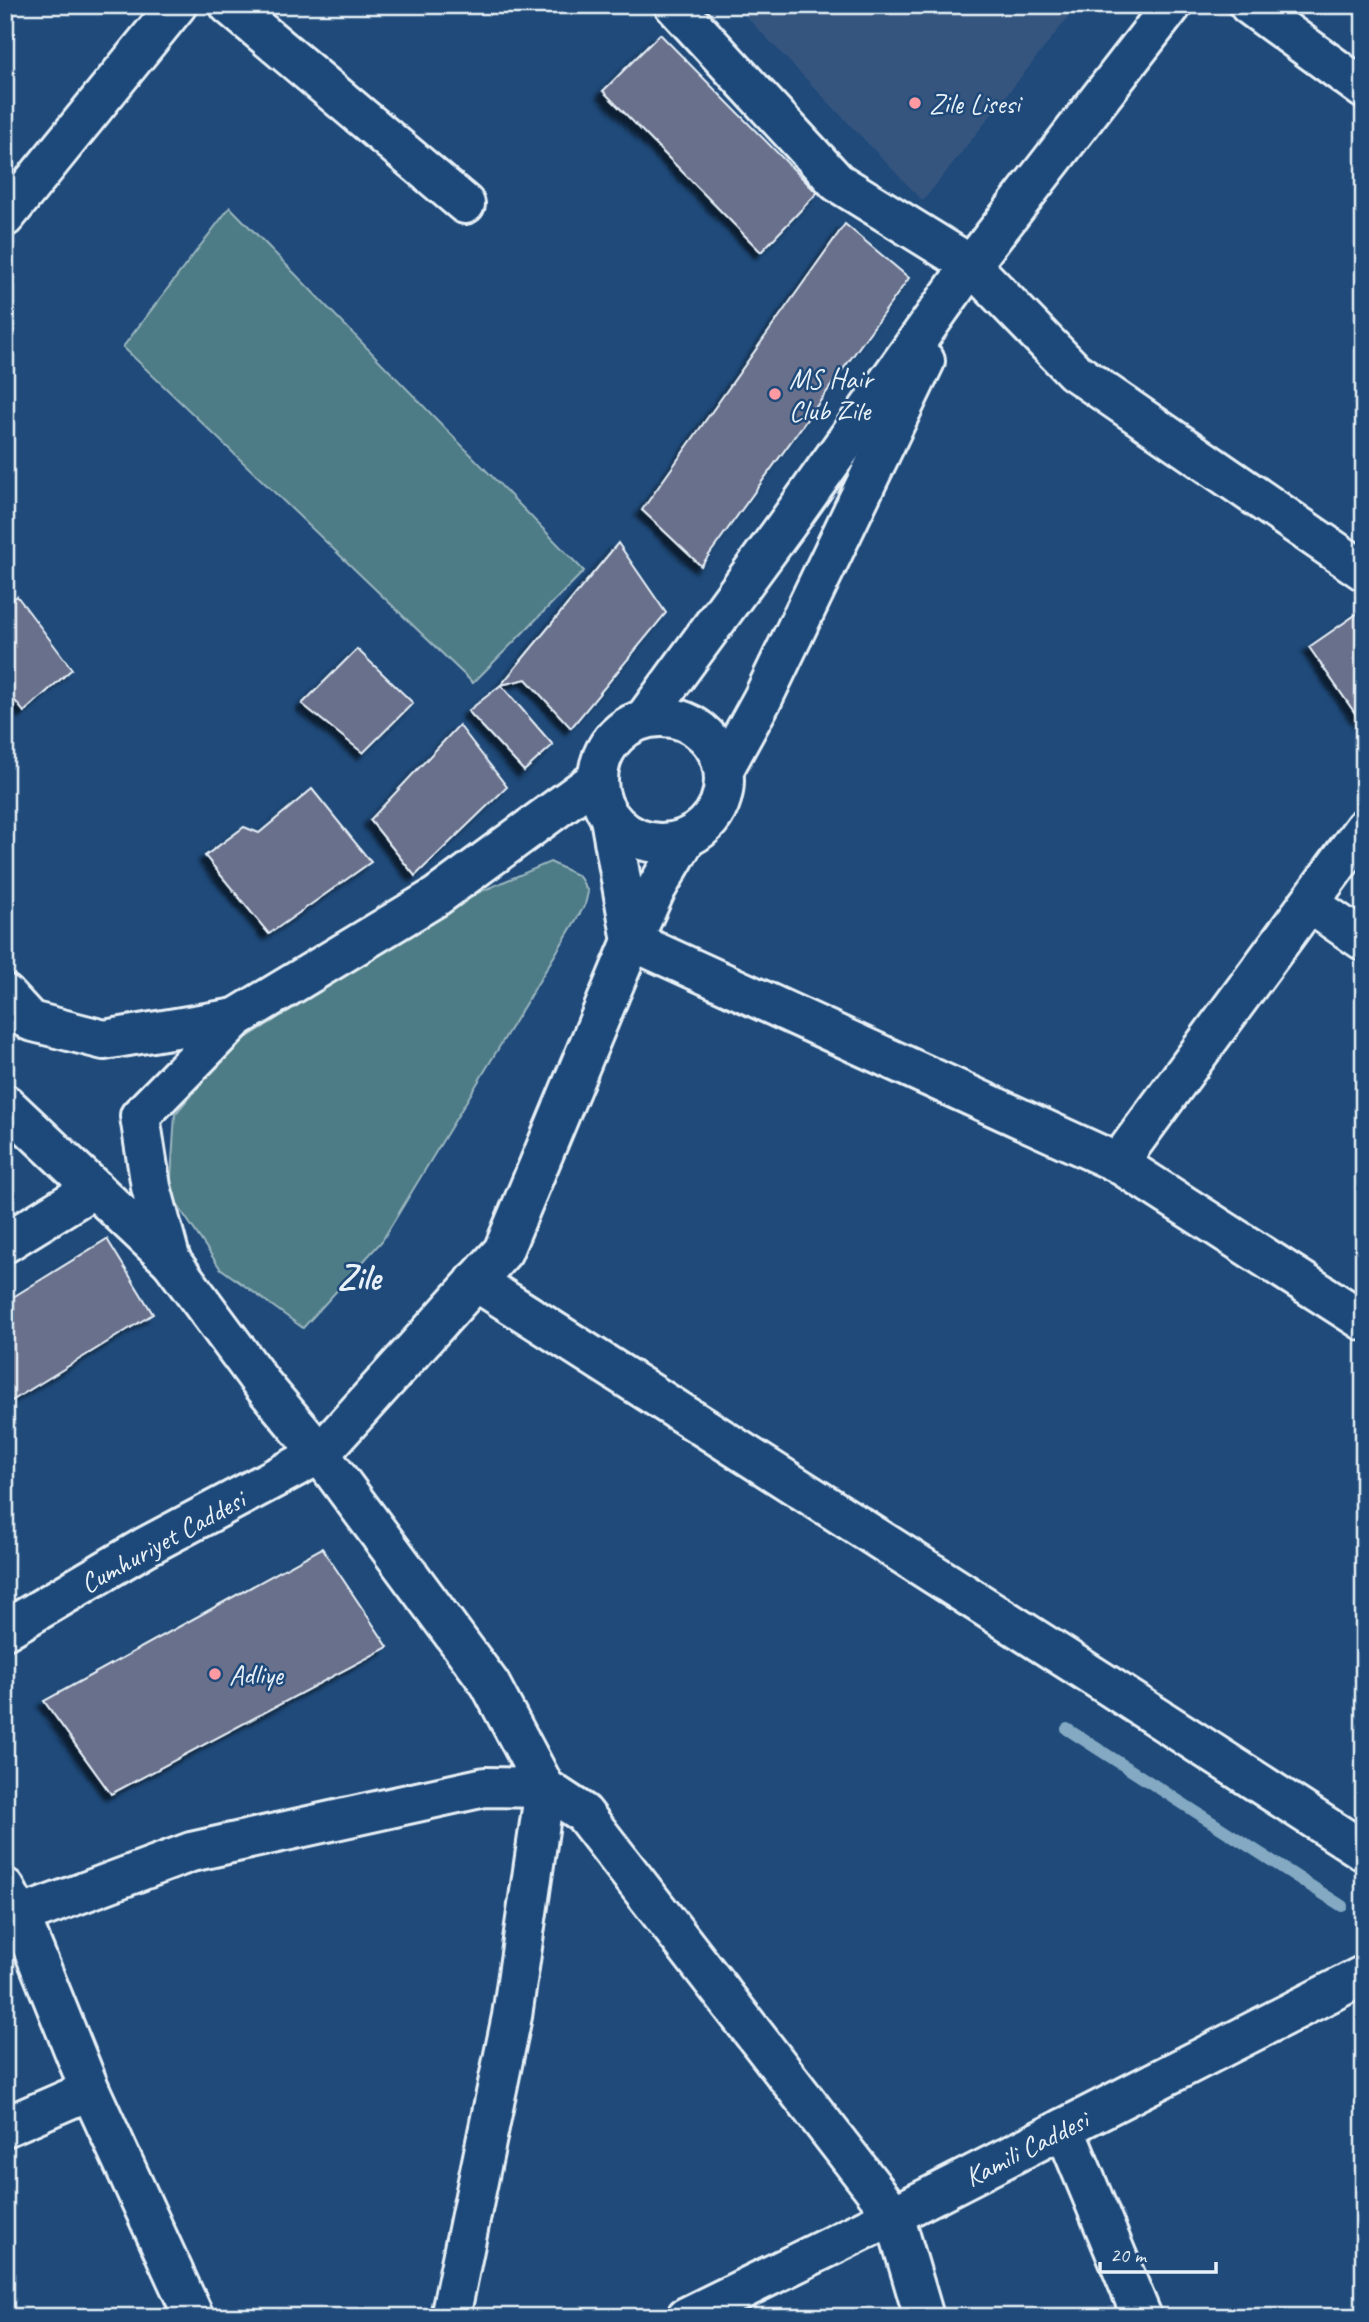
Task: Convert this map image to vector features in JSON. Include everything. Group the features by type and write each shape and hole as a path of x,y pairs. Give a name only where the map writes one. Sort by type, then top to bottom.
{"street":[{"path":"12,193 177,5"},
{"path":"229,5 465,204"},
{"path":"674,5 836,182 971,265 1074,370 1364,571"},
{"path":"645,718 971,265 1172,5"},
{"path":"1249,5 1364,89"},
{"path":"724,769 763,698 971,265"},
{"path":"667,716 696,727 705,733 718,750 724,769 724,791 717,811 704,827 686,838 666,843 644,841 625,833 610,818 600,800 597,779 601,759 611,740 626,726 645,718 667,716"},
{"path":"171,1261 151,1187 140,1116 236,1017 436,897 597,779"},
{"path":"610,818 632,941 1118,1163 1364,1321"},
{"path":"1118,1163 1364,828"},
{"name":"Cumhuriyet Caddesi","path":"5,1630 145,1547 320,1454 503,1251 632,941 656,889 686,838"},
{"path":"1309,903 1364,941"},
{"path":"5,993 30,1021 104,1040 236,1017"},
{"path":"5,1104 171,1261 262,1384 320,1454 490,1684 545,1788 583,1812 894,2214 924,2317"},
{"path":"5,1243 94,1188"},
{"path":"475,1282 1364,1851"},
{"path":"194,2317 90,2090 13,1902 191,1852 485,1787 545,1788"},
{"path":"450,2317 512,2016 545,1788"},
{"name":"Kamili Caddesi","path":"686,2317 1064,2129 1364,1975"},
{"path":"5,2127 90,2090"},
{"path":"1064,2129 1142,2317"}],"shaded area":[{"name":"Zile Lisesi","path":"735,5 1078,5 923,201"}],"green space":[{"path":"230,207 584,571 473,683 123,347"},
{"path":"550,862 579,876 588,892 585,905 382,1241 303,1328 220,1268 170,1194 175,1114 232,1047 468,897"}],"building":[{"path":"660,34 817,193 761,252 603,91"},
{"name":"MS Hair Club Zile","path":"845,224 909,278 701,566 642,510"},
{"path":"618,543 666,613 571,728 526,679 501,685"},
{"path":"17,596 72,669 24,712 5,688 5,606"},
{"path":"1364,609 1364,726 1309,647"},
{"path":"357,649 413,703 363,753 302,704"},
{"path":"501,685 553,745 524,771 468,711"},
{"path":"459,725 507,787 415,876 370,820"},
{"path":"312,789 371,862 269,934 205,856 244,827 259,833"},
{"path":"107,1239 153,1314 5,1405 5,1302"},
{"name":"Adliye","path":"322,1548 388,1647 111,1794 44,1701"}],"waterway":[{"path":"1067,1729 1342,1906"}],"place":[{"name":"Zile Lisesi","path":"915,103"},
{"name":"MS Hair Club Zile","path":"775,394"},
{"name":"Adliye","path":"215,1674"}],"district":[{"name":"Zile","path":"359,1277"}]}
